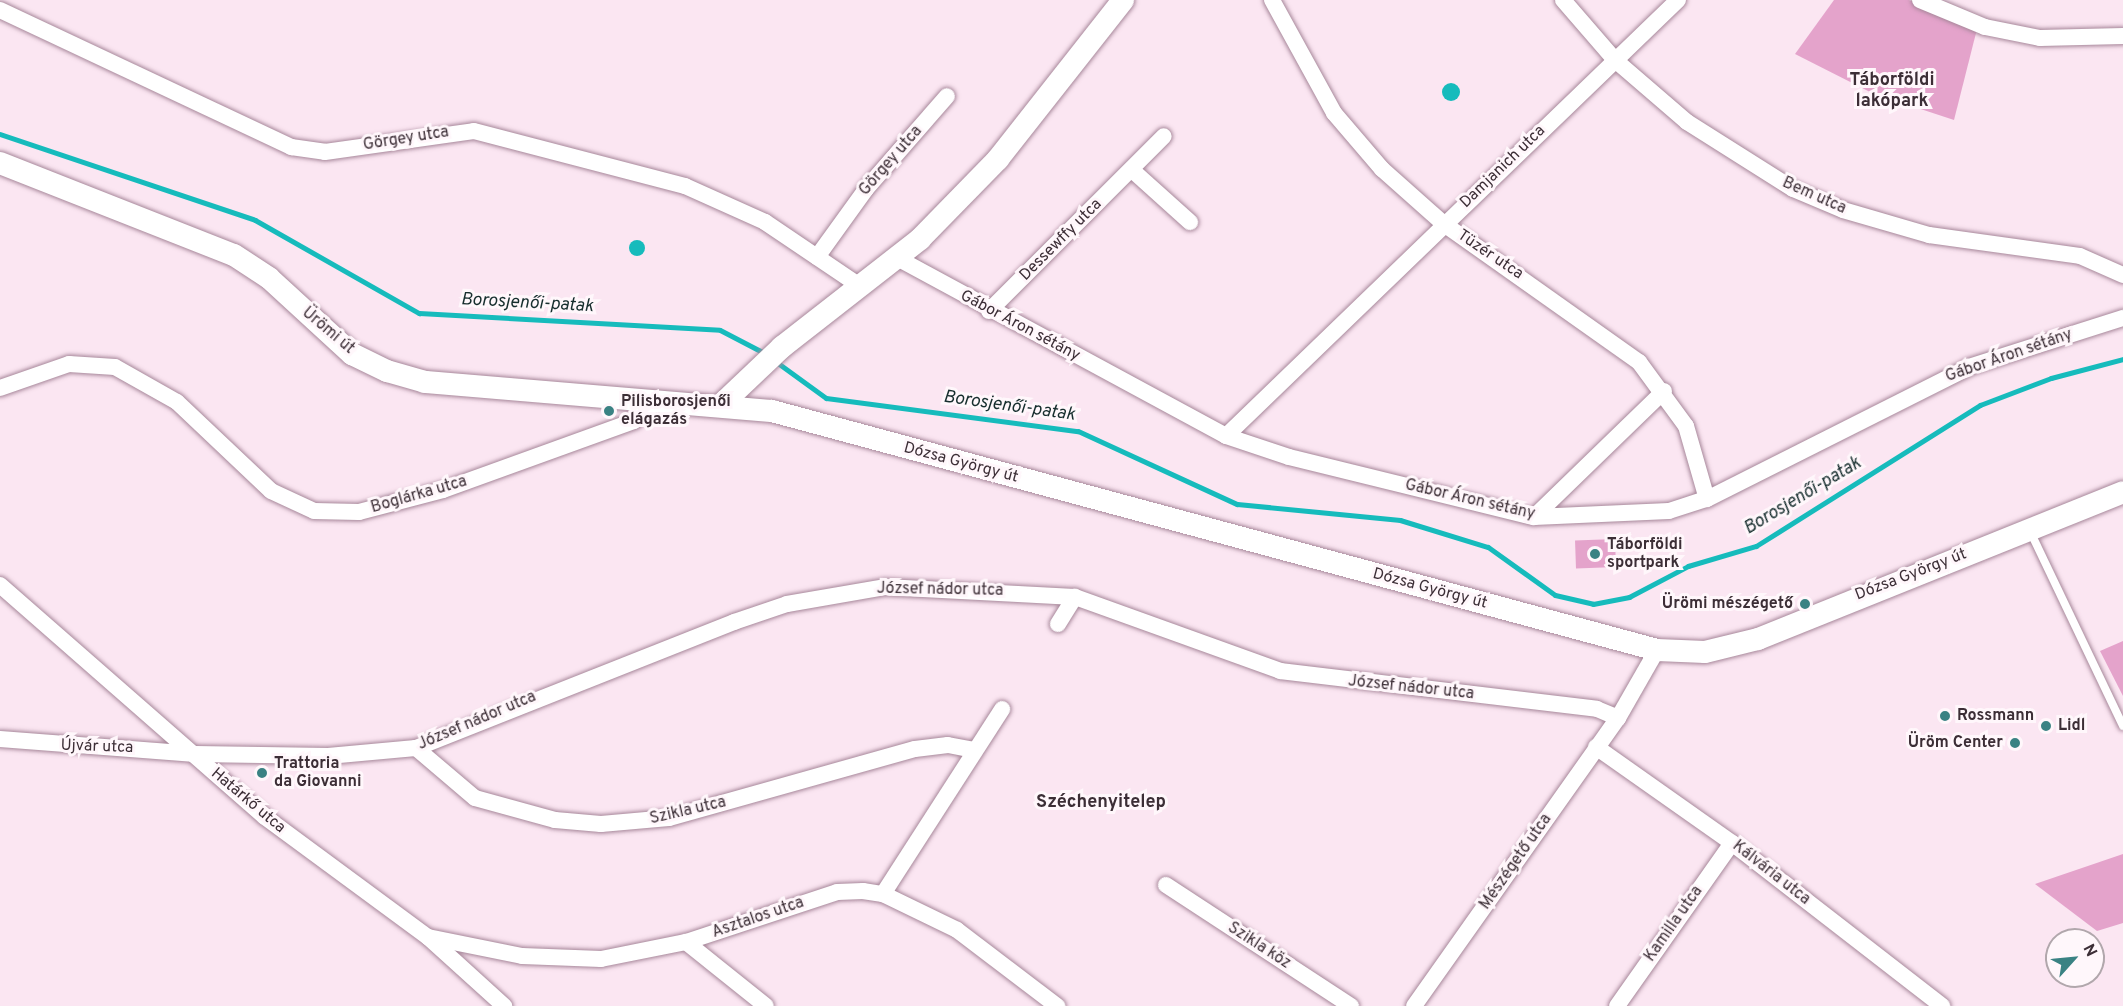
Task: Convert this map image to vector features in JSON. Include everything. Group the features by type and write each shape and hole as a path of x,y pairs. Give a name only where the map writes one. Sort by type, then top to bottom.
{"main road":[{"path":"722,404 782,347 860,286 899,259 998,159 1123,0"},
{"name":"Ürömi út","path":"0,163 234,255 269,278 352,354 387,371 425,382 722,404"},
{"name":"Dózsa György út","path":"722,404 772,411 1657,650 1705,651 1758,639 2123,492"}],"street":[{"name":"Tüzér utca","path":"1272,0 1334,113 1382,169 1444,224 1608,335 1664,391 1698,455 1707,500"},
{"name":"Bem utca","path":"1563,0 1615,60 1687,122 1746,161 1843,210 1929,235 2099,261 2123,275"},
{"name":"Damjanich utca","path":"1226,436 1678,0"},
{"path":"1920,0 1985,27 2040,38 2123,36"},
{"name":"Görgey utca","path":"0,10 291,147 325,152 474,131 516,138 721,200 817,257 860,286"},
{"name":"Görgey utca","path":"817,257 866,189 947,96"},
{"name":"Dessewffy utca","path":"989,311 1164,136"},
{"path":"1132,170 1190,222"},
{"name":"Gábor Áron sétány","path":"899,259 989,311 1226,436 1289,457 1534,517 1669,511 1707,500 1969,367 2123,318"},
{"name":"Boglárka utca","path":"0,388 69,364 115,368 177,402 272,491 314,511 359,512 443,490 634,421 658,400"},
{"path":"1534,517 1664,391"},
{"name":"Határkő utca","path":"0,585 265,817 428,937 504,1006"},
{"name":"József nádor utca","path":"195,754 328,756 416,748 623,662 788,604 885,587 1075,597 1280,671 1597,709 1618,718"},
{"path":"1058,624 1075,597"},
{"path":"1618,718 1657,650"},
{"path":"883,894 1002,710"},
{"name":"Mészégető utca","path":"1414,1006 1618,718"},
{"name":"Újvár utca","path":"0,739 195,754"},
{"name":"Szikla utca","path":"416,748 475,798 555,820 601,824 669,818 915,749 948,745 974,750"},
{"name":"Kálvária utca","path":"1596,747 1732,843 1942,1006"},
{"name":"Kamilla utca","path":"1617,1006 1732,843"},
{"name":"Szikla köz","path":"1167,885 1351,1006"},
{"name":"Asztalos utca","path":"428,937 568,962 686,942 837,892 883,894 957,930 1057,1006"},
{"path":"686,942 766,1006"}],"lane":[{"path":"2029,528 2123,726"}],"shaded area":[{"path":"1834,0 1909,0 1977,29 1954,120 1872,93 1795,54"},
{"name":"Táborföldi sportpark","path":"1615,539 1616,567 1576,568 1575,540"},
{"path":"2123,641 2123,696 2100,651"},
{"path":"2123,854 2123,923 2105,929 2093,928 2035,884"}],"water":[{"path":"1447,83 1455,83 1460,88 1458,99 1447,101 1442,96 1442,88"},
{"path":"637,240 645,248 637,256 629,248"}],"waterway":[{"name":"Borosjenői-patak","path":"0,134 255,220 419,313 720,330 768,355"},
{"name":"Borosjenői-patak","path":"775,361 826,398 1078,431 1237,504 1400,520 1488,547 1555,595 1593,604 1629,597 1688,566 1756,546 1980,405 2051,378 2123,359"}],"place":[{"name":"Pilisborosjenői elágazás","path":"609,411"},
{"name":"Táborföldi sportpark","path":"1595,554"},
{"name":"Ürömi mészégető","path":"1805,604"},
{"name":"Rossmann","path":"1945,716"},
{"name":"Lidl","path":"2046,726"},
{"name":"Üröm Center","path":"2015,743"},
{"name":"Trattoria da Giovanni","path":"262,773"}],"district":[{"name":"Táborföldi lakópark","path":"1892,92"},
{"name":"Széchenyitelep","path":"1101,803"}]}
